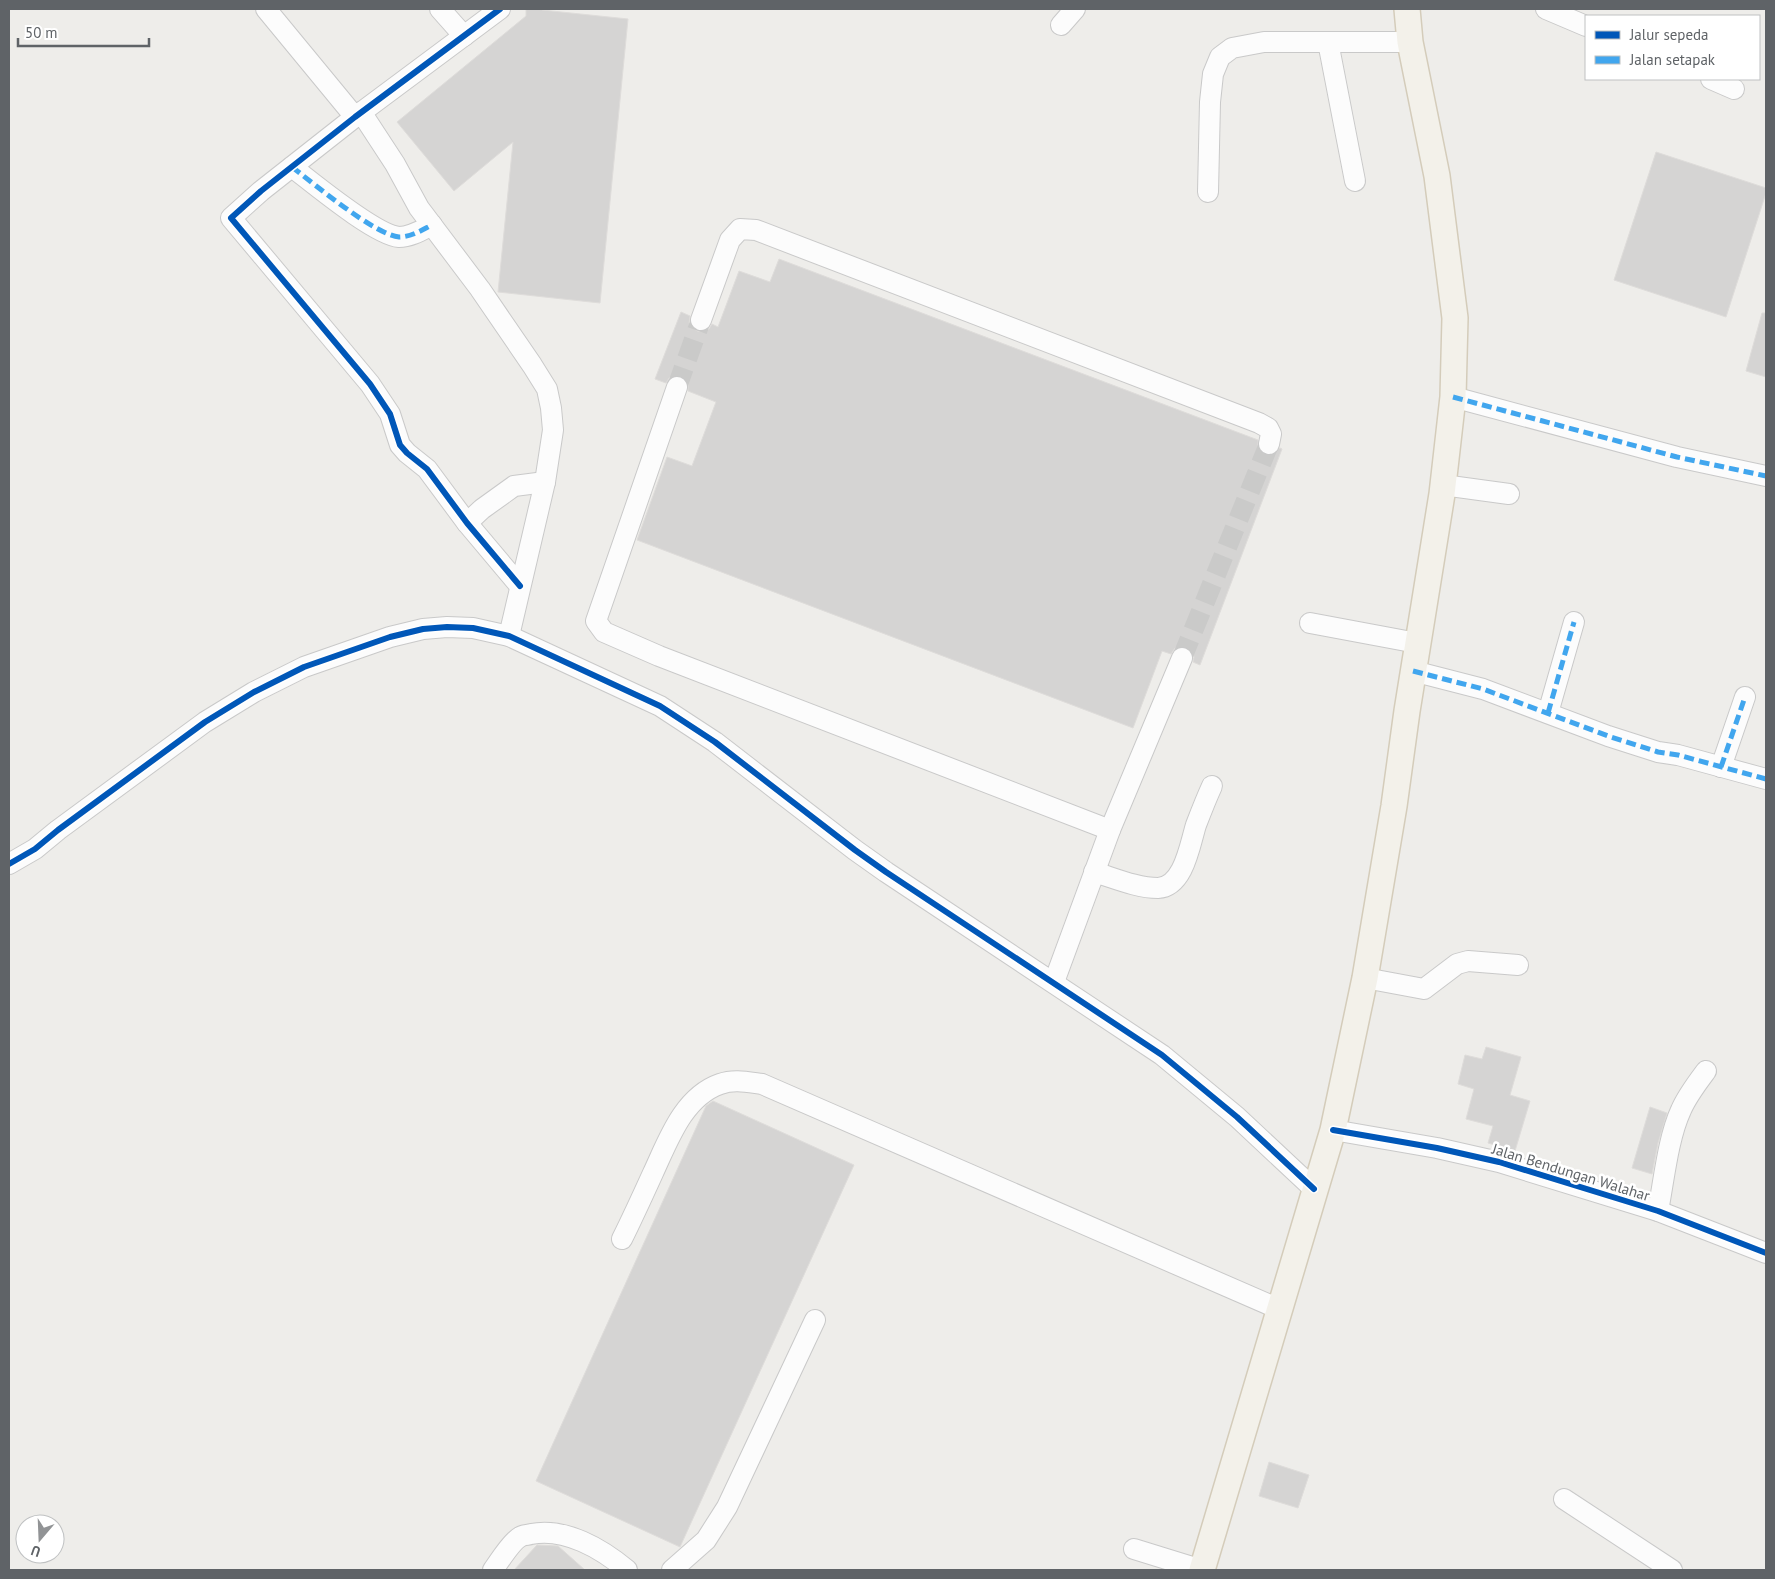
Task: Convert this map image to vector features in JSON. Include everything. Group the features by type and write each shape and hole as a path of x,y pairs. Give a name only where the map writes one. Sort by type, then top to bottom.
{"main road":[{"path":"1202,1570 1333,1130 1365,978 1394,806 1417,643 1443,485 1453,397 1456,346 1453,290 1437,176 1410,42 1407,9"}],"street":[{"path":"266,9 358,115 395,164 419,208 480,288 547,389 553,430 545,482 510,636"},
{"path":"440,9 464,36"},
{"path":"500,9 358,115 261,191 231,218 370,384 390,414 400,445 427,469 466,523 520,586"},
{"path":"1061,25 1075,9"},
{"path":"1546,9 1585,26"},
{"path":"1208,192 1210,102 1213,74 1220,56 1232,48 1264,42 1410,42"},
{"path":"1328,42 1355,181"},
{"path":"1713,80 1734,89"},
{"path":"292,167 351,212 388,234 398,237 406,236 432,226"},
{"path":"701,320 730,240 740,229 756,230 1259,423 1268,428 1271,434 1269,444"},
{"path":"677,387 596,621 604,632 669,660 1110,830"},
{"path":"1453,397 1677,457 1766,476"},
{"path":"466,523 514,486 545,482"},
{"path":"1443,485 1509,494"},
{"path":"1548,713 1574,622"},
{"path":"1310,623 1417,643"},
{"path":"9,864 35,849 205,722 254,692 304,667 390,637 423,629 447,627 473,628 510,636 660,706 715,742 886,872 1162,1055 1237,1117 1314,1189"},
{"path":"1054,982 1110,830 1182,658"},
{"path":"1413,672 1483,689 1608,736 1658,752 1766,779"},
{"path":"1721,767 1745,697"},
{"path":"1094,872 1137,884 1159,888 1168,886 1176,879 1186,860 1196,826 1212,786"},
{"path":"1365,978 1424,988 1457,964 1468,961 1518,965"},
{"path":"1658,1211 1672,1137 1680,1111 1687,1097 1706,1071"},
{"path":"622,1239 672,1133 684,1114 700,1095 720,1084 740,1080 762,1084 1279,1310"},
{"name":"Jalan Bendungan Walahar","path":"1333,1130 1437,1148 1499,1162 1658,1211 1766,1253"},
{"path":"672,1570 706,1540 727,1508 815,1320"},
{"path":"1564,1500 1672,1570"},
{"path":"493,1570 519,1537 537,1533 553,1533 586,1544 627,1570"},
{"path":"1134,1549 1202,1570"}],"building":[{"path":"526,9 628,19 600,303 498,292 513,142 454,191 397,122 526,16"},
{"path":"1656,152 1766,188 1726,317 1614,280"},
{"path":"779,259 1258,440 1258,448 1266,455 1273,455 1280,448 1282,449 1200,665 1193,662 1192,651 1186,647 1175,648 1171,654 1162,651 1133,728 637,540 667,457 692,466 716,402 688,391 686,379 681,376 669,378 666,383 655,379 681,312 690,316 689,323 697,331 704,332 712,324 718,327 739,271 770,282"},
{"path":"1762,313 1766,313 1766,377 1746,371"},
{"path":"1486,1047 1521,1057 1510,1095 1530,1101 1515,1151 1488,1143 1493,1126 1466,1119 1474,1089 1458,1084 1465,1055 1482,1059"},
{"path":"713,1101 854,1165 680,1547 536,1481 706,1106"},
{"path":"1650,1107 1667,1113 1658,1143 1652,1174 1632,1168"},
{"path":"1269,1462 1309,1475 1298,1508 1259,1496"},
{"path":"537,1545 558,1546 585,1570 514,1570"}],"tunnel":[{"path":"677,387 701,320"},
{"path":"1182,658 1269,444"}],"marked path":[{"path":"292,167 344,207 388,234 399,237 408,236 432,225"},
{"path":"1453,397 1677,457 1766,476"},
{"path":"1548,713 1574,622"},
{"path":"1413,671 1483,689 1608,736 1658,752 1678,755 1766,779"},
{"path":"1721,767 1745,697"}],"cycle path":[{"path":"500,9 355,117 261,191 231,218 370,384 390,414 400,445 427,469 467,523 520,586"},
{"path":"9,864 35,849 205,722 254,692 304,667 390,637 423,629 447,627 473,628 509,636 660,706 715,742 886,872 1162,1055 1237,1117 1314,1189"},
{"path":"1333,1130 1437,1148 1499,1162 1658,1211 1766,1253"}]}
